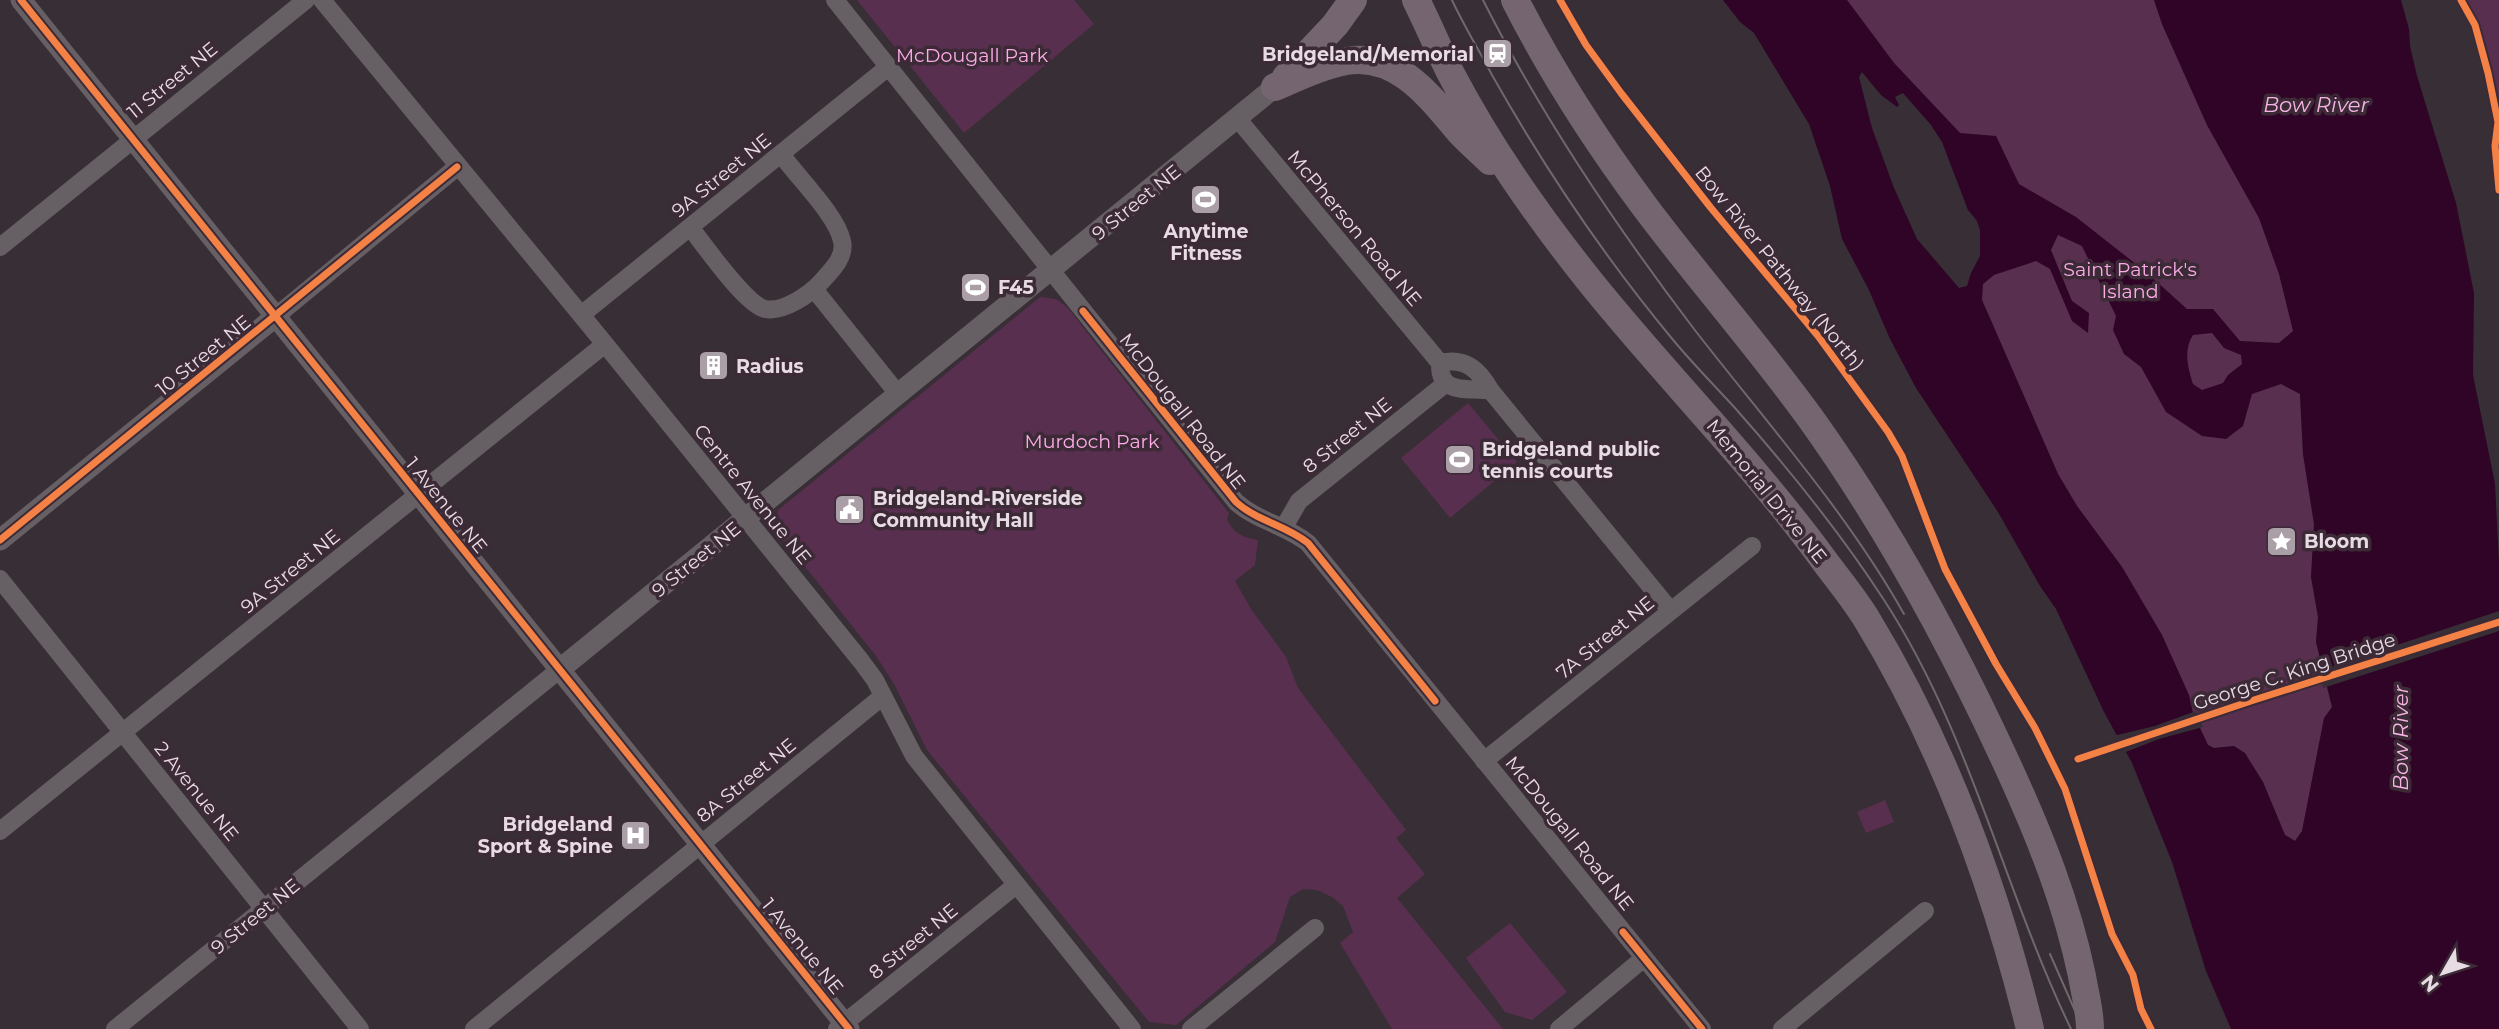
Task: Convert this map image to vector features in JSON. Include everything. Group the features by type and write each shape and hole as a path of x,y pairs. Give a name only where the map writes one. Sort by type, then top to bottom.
{"highway":[{"path":"1275,87 1335,25 1353,0"},
{"name":"Memorial Drive NE","path":"1416,0 1450,72 1485,134 1524,194 1592,284 1752,468 1865,616 1940,757 2003,932 2030,1029"},
{"path":"1514,0 1544,57 1592,133 1646,208 1811,418 1885,527 1980,705 2031,816 2058,885 2073,934 2090,1029"},
{"path":"1275,87 1310,71 1348,60 1373,61 1403,72 1432,97 1462,134 1524,194"},
{"path":"2003,932 2015,1029"}],"street":[{"name":"1 Avenue NE","path":"21,0 844,1027"},
{"name":"11 Street NE","path":"0,247 306,0"},
{"name":"Centre Avenue NE","path":"322,0 861,661 883,696 914,756 1132,1029"},
{"name":"McDougall Road NE","path":"835,0 1236,502 1250,514 1294,532 1316,552 1702,1029"},
{"name":"9A Street NE","path":"581,315 887,68"},
{"name":"9 Street NE","path":"116,1029 1052,271 1275,87"},
{"name":"McPherson Road NE","path":"1237,118 1440,363 1440,374 1445,384"},
{"path":"690,227 750,301 765,309 779,309 814,289 837,264 844,244 837,224 781,154"},
{"name":"10 Street NE","path":"0,540 457,167"},
{"path":"814,289 898,394"},
{"name":"9A Street NE","path":"0,831 605,344"},
{"path":"1440,363 1451,360 1480,372 1491,391 1670,610"},
{"path":"1445,384 1453,388 1491,391"},
{"name":"8 Street NE","path":"1284,527 1299,501 1445,384"},
{"name":"7A Street NE","path":"1484,761 1752,546"},
{"name":"2 Avenue NE","path":"0,579 360,1029"},
{"name":"8A Street NE","path":"474,1029 883,696"},
{"name":"8 Street NE","path":"844,1027 1016,885"},
{"path":"1782,1029 1925,911"},
{"path":"1191,1029 1315,928"},
{"path":"1559,1029 1644,958"}],"green space":[{"name":"McDougall Park","path":"857,0 1074,0 1094,24 964,133"},
{"name":"Saint Patrick's Island","path":"1847,0 2154,0 2207,125 2259,218 2292,321 2303,454 2314,524 2311,577 2318,617 2316,642 2332,707 2324,719 2302,832 2295,841 2285,835 2263,782 2234,746 2214,748 2208,745 2162,635 2122,567 2077,506 2058,474 1982,300 1982,196 1960,133 1894,63"},
{"path":"2465,0 2499,0 2499,98 2480,31"},
{"name":"Murdoch Park","path":"1040,297 1056,299 1067,307 1229,513 1227,519 1233,528 1243,536 1258,540 1255,565 1235,581 1251,609 1286,657 1298,688 1406,830 1396,838 1425,874 1397,898 1503,1029 1392,1029 1340,943 1353,932 1343,906 1317,890 1303,889 1290,897 1275,942 1176,1025 1149,1022 927,750 894,684 876,656 776,530 778,510"},
{"name":"Bridgeland public tennis courts","path":"1468,403 1517,462 1450,518 1401,458"},
{"path":"1885,800 1894,822 1866,833 1857,812"},
{"path":"1510,923 1567,992 1532,1020 1505,1012 1466,958"}],"water":[{"name":"Bow River","path":"1723,0 1847,0 1894,63 1960,133 1996,136 2019,184 2076,217 2146,272 2187,309 2213,309 2240,341 2279,343 2293,331 2279,274 2259,218 2207,125 2154,0 2401,0 2417,76 2456,203 2474,293 2473,375 2495,484 2499,563 2499,1029 2231,1029 2206,971 2172,862 2132,763 2104,712 2056,609 1998,512 1916,388 1890,339 1868,288 1842,239 1830,186 1809,124 1754,33 1740,22","holes":["1862,72 1881,95 1897,107 1899,105 1895,97 1903,93 1942,142 1968,210 1980,230 1980,256 1967,286 1959,288 1917,239 1894,188 1872,128 1859,77","2058,235 2082,246 2116,316 2113,330 2124,354 2141,367 2166,412 2202,436 2226,439 2243,426 2252,394 2281,384 2300,394 2303,454 2314,524 2311,577 2318,617 2316,642 2332,707 2324,718 2302,831 2295,841 2285,835 2263,782 2245,753 2234,746 2214,748 2208,745 2162,635 2122,567 2077,506 2058,474 1982,300 1983,284 1994,275 2036,261 2050,269 2072,321 2088,333 2089,313 2072,301 2051,250","2212,333 2224,348 2241,355 2242,364 2228,375 2223,383 2202,390 2193,384 2188,365 2187,353 2193,335"]}],"pier":[{"path":"2499,611 2499,631 2323,688 2319,671"},
{"path":"2196,711 2203,727 2159,739 2123,753 2113,736 2155,726"}],"tram line":[{"path":"1452,0 1512,110 1600,245 1674,341 1735,408 1832,525 1884,600 1940,703 2025,921 2071,1029"},
{"path":"1483,0 1530,86 1608,210 1694,329 1831,503 1904,614"},
{"path":"2050,954 2083,1029"}],"cycle path":[{"path":"21,0 849,1029"},
{"name":"Bow River Pathway (North)","path":"1560,0 1586,45 1621,93 1711,208 1818,336 1888,432 1902,456 1945,569 1996,664 2035,728 2065,789 2112,934 2133,975 2141,1009 2151,1029"},
{"path":"2461,0 2475,25 2498,122 2495,146 2499,190"},
{"path":"0,540 457,167"},
{"path":"1083,311 1236,502 1308,543 1435,701"},
{"name":"George C. King Bridge","path":"2078,759 2499,622"},
{"path":"1623,932 1702,1029"}],"place":[{"name":"Bridgeland/Memorial","path":"1497,54"},
{"name":"Anytime Fitness","path":"1206,200"},
{"name":"F45","path":"975,287"},
{"name":"Radius","path":"713,366"},
{"name":"Bridgeland public tennis courts","path":"1459,460"},
{"name":"Bridgeland-Riverside Community Hall","path":"850,509"},
{"name":"Bloom","path":"2281,541"},
{"name":"Bridgeland Sport & Spine","path":"636,835"}]}
